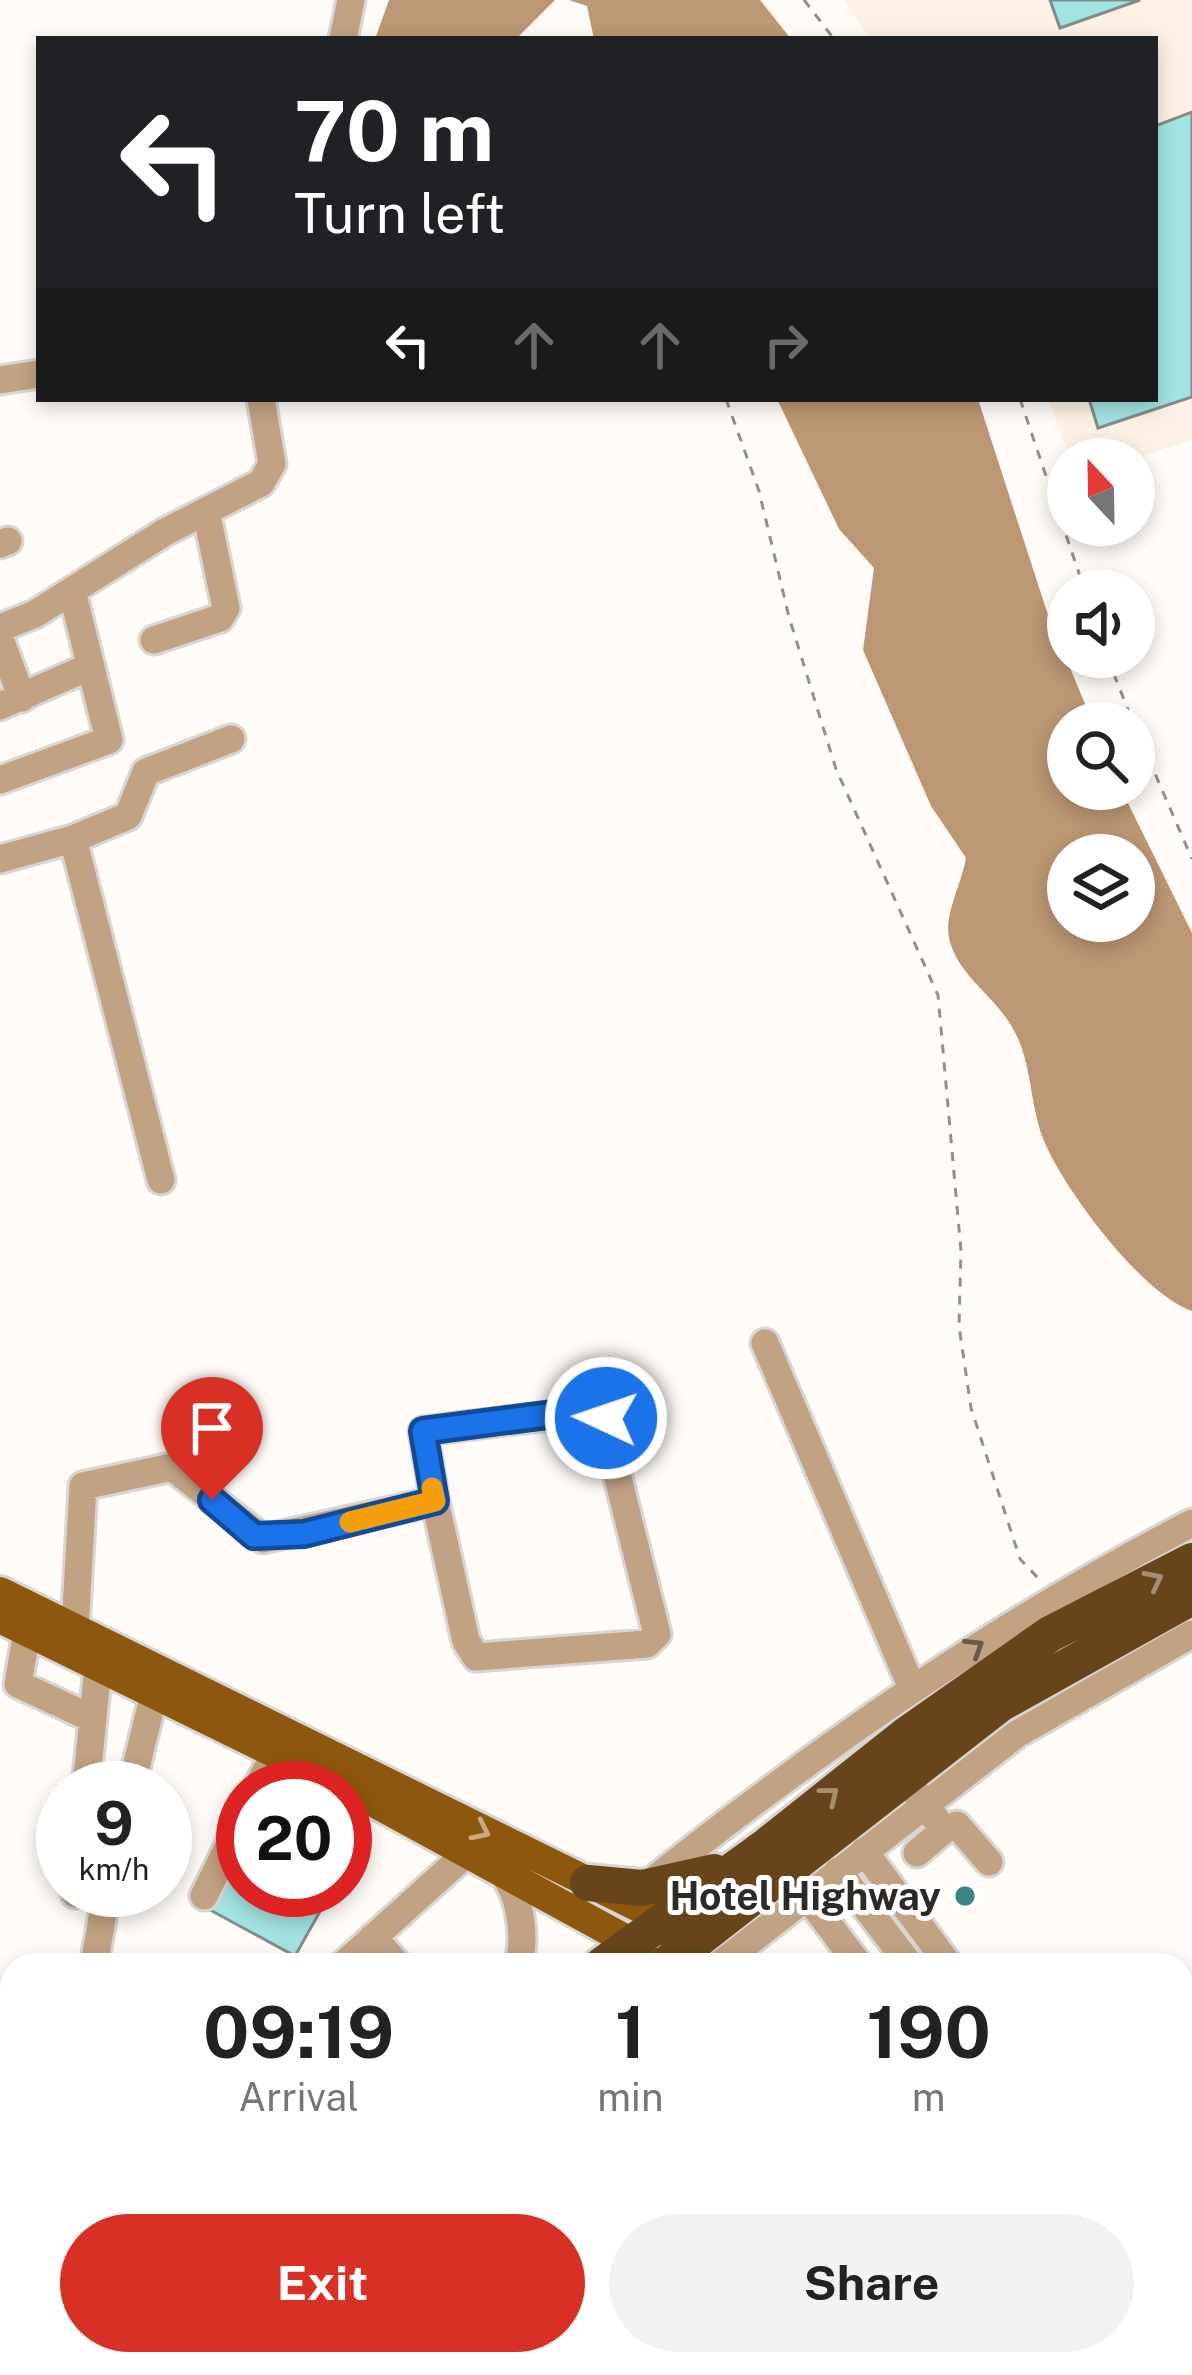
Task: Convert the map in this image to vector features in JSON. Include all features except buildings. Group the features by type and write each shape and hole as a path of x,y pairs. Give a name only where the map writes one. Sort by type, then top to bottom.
{"highway":[{"path":"636,1949 765,1847 901,1710 1192,1561"},
{"path":"699,1953 914,1790 1034,1681 1192,1597"},
{"path":"588,1883 642,1888 697,1878 765,1847"}],"main road":[{"path":"0,1592 75,1629 636,1949"},
{"path":"14,1625 154,1694 279,1744 588,1883 636,1949"}],"street":[{"path":"344,36 351,0"},
{"path":"0,380 36,374"},
{"path":"0,628 269,476 261,402"},
{"path":"154,640 220,618 226,608 206,511"},
{"path":"0,780 109,740 72,590"},
{"path":"0,639 11,702 91,666"},
{"path":"0,859 73,839 128,816 146,772 231,739"},
{"path":"73,839 161,1180"},
{"path":"765,1343 901,1710"},
{"path":"602,1410 657,1634 646,1644 476,1657 466,1641 435,1501 423,1431 602,1410"},
{"path":"75,1629 80,1492 88,1483 172,1467 263,1538 435,1501"},
{"path":"642,1888 1058,1597 1192,1523"},
{"path":"14,1625 18,1684 93,1719"},
{"path":"702,1953 806,1895 864,1851 914,1790 1192,1634"},
{"path":"89,1761 98,1667"},
{"path":"138,1761 154,1694"},
{"path":"270,1761 279,1744"},
{"path":"914,1790 944,1830"},
{"path":"917,1852 957,1825 989,1862"},
{"path":"864,1851 940,1953"},
{"path":"356,1953 468,1852"},
{"path":"497,1868 515,1893 522,1953"},
{"path":"204,1896 216,1871"},
{"path":"838,1871 901,1953"},
{"path":"806,1895 850,1953"},
{"path":"96,1953 102,1917"},
{"path":"373,1937 389,1953"}],"path":[{"path":"804,0 832,36"},
{"path":"727,402 759,491 789,616 836,770 938,995 961,1251 959,1326 971,1408 1020,1559 1058,1597"},
{"path":"1022,402 1078,570"},
{"path":"1155,773 1192,859"}],"shaded area":[{"path":"389,0 555,0 519,36 376,36"},
{"path":"569,0 760,0 789,36 593,36 587,6"},
{"path":"844,0 1192,0 1192,440 1155,452 1155,438 1063,438 1049,402 1158,402 1158,36 869,36"},
{"path":"778,402 979,402 1047,612 1047,678 1074,678 1084,702 1047,702 1047,810 1131,810 1143,834 1047,834 1047,942 1155,942 1155,858 1192,933 1192,1311 1172,1301 1129,1263 1054,1162 1039,1127 1019,1040 960,963 949,938 949,919 966,858 931,806 863,650 874,568 839,529"}],"slow traffic":[{"path":"350,1522 435,1501 432,1488"}],"place":[{"name":"Hotel Highway","path":"965,1896"}],"route":[{"path":"212,1500 254,1536 304,1534 435,1501 423,1431 593,1409 602,1410 606,1418"}]}
